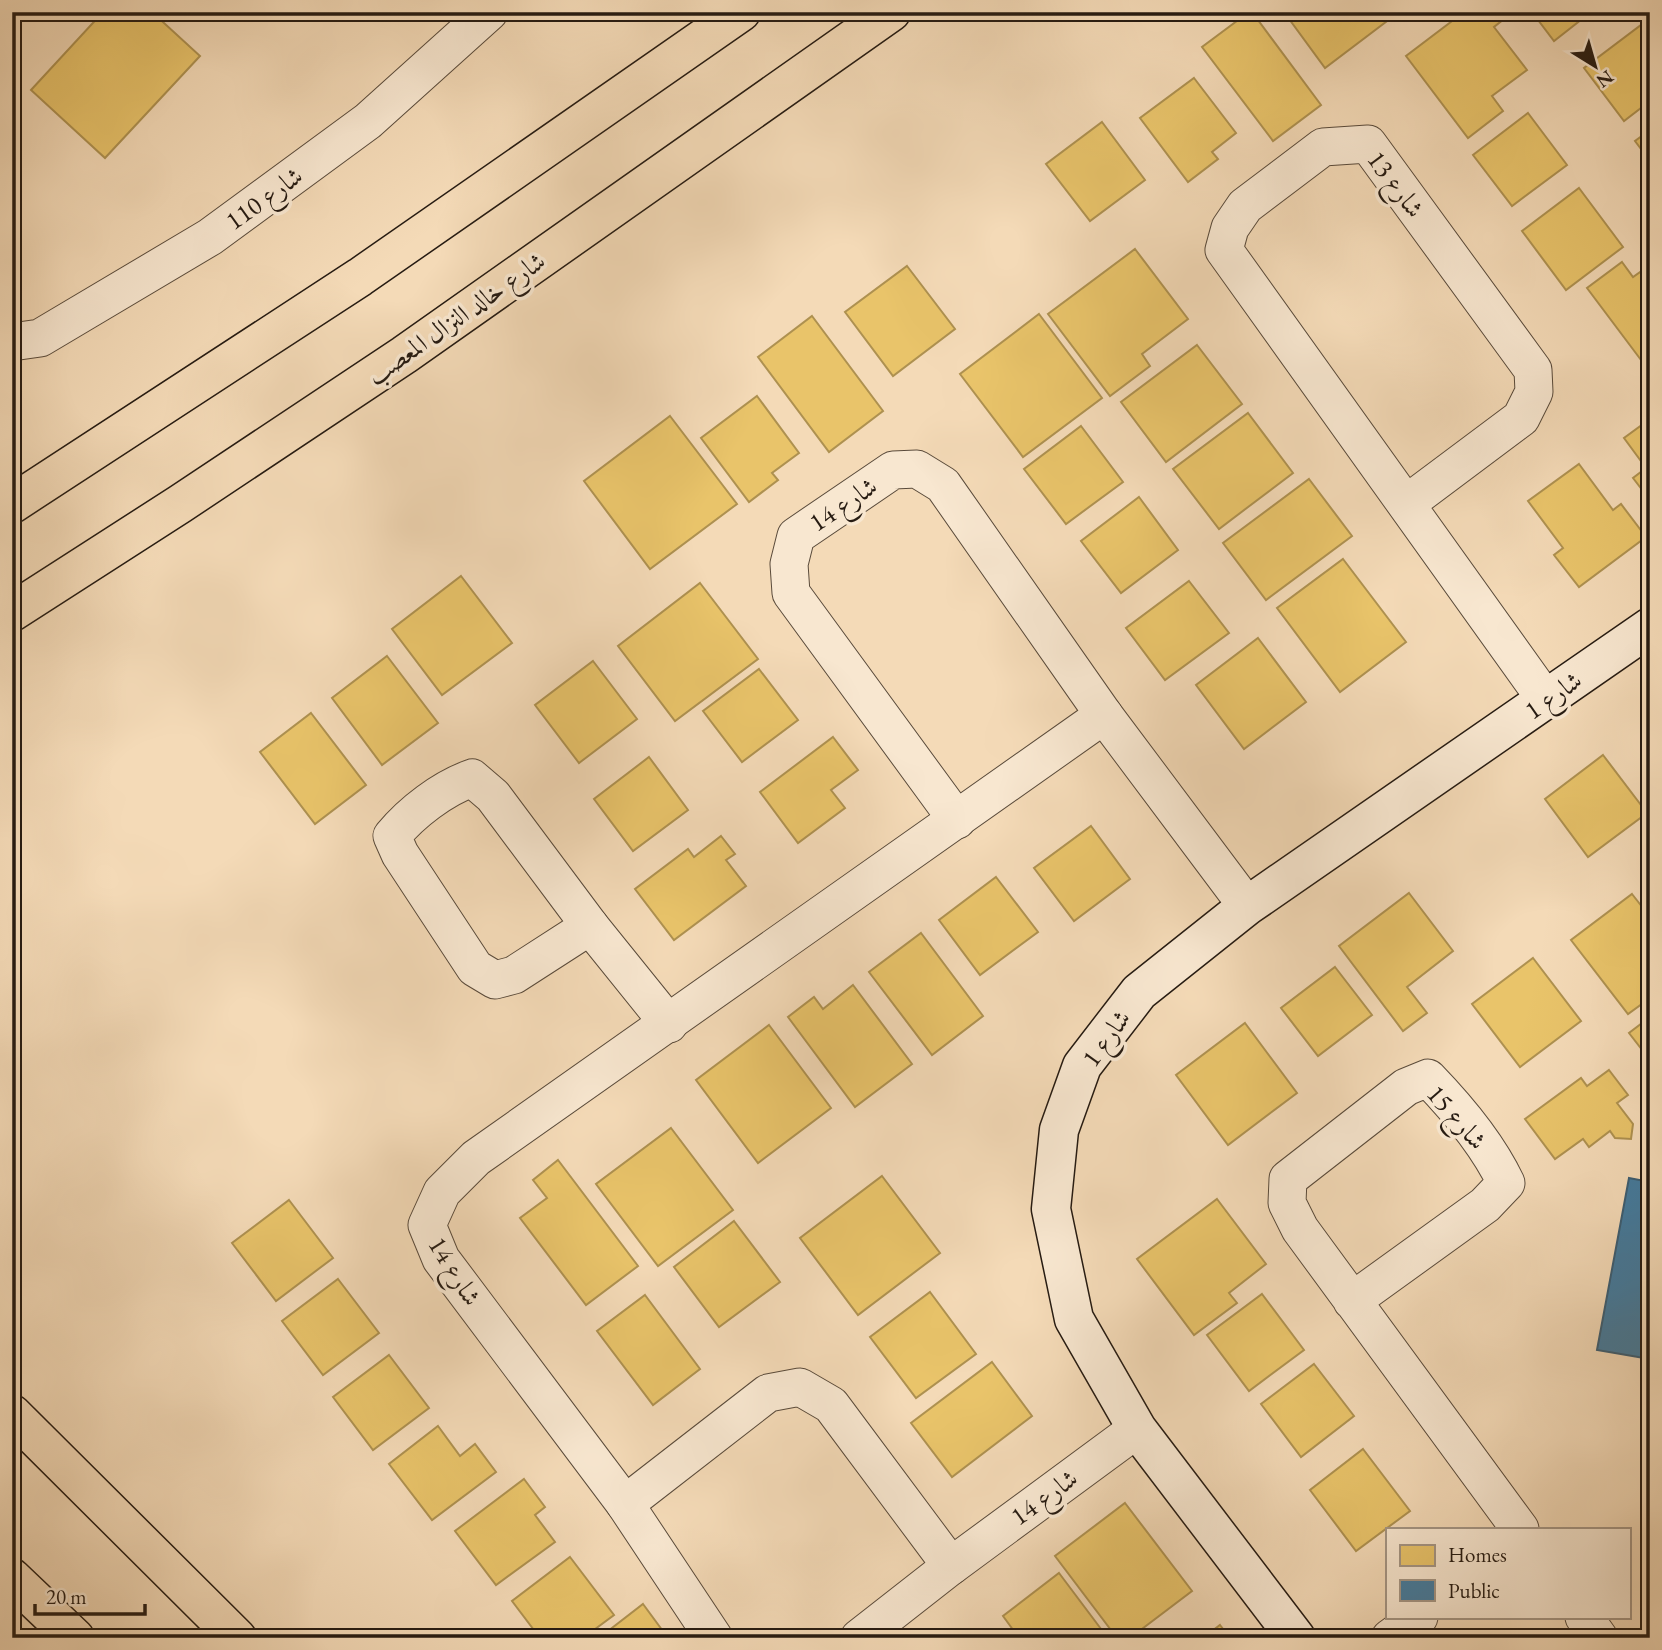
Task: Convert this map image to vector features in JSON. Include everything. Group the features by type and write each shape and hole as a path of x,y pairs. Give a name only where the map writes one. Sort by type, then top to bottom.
{"main road":[{"path":"12,504 360,277 741,12"},
{"name":"شارع خالد النزال المعصب","path":"12,612 404,355 891,12"},
{"path":"12,1400 67,1466"},
{"path":"12,1414 237,1638"},
{"path":"12,1578 75,1638"}],"street":[{"name":"شارع 110","path":"12,342 40,338 210,237 368,121 489,12"},
{"name":"شارع 13","path":"1406,504 1521,418 1534,391 1533,370 1368,144 1323,147 1245,206 1230,228 1224,250 1546,700"},
{"name":"شارع 14","path":"957,820 791,593 789,564 796,536 893,470 917,469 943,485 1104,715 1247,906"},
{"name":"شارع 1","path":"1296,1638 1137,1429 1074,1319 1051,1209 1059,1130 1082,1066 1139,992 1247,906 1650,627"},
{"name":"شارع 14","path":"714,1638 625,1504 441,1259 427,1225 442,1192 475,1158 669,1024 1104,715"},
{"path":"590,926 513,975 495,980 475,968 400,854 392,836 402,825 453,786 471,778 493,796 590,926 669,1024"},
{"name":"شارع 15","path":"1352,1301 1485,1205 1506,1184 1496,1162 1428,1078 1406,1087 1288,1179 1287,1203 1300,1229 1352,1301 1519,1528"},
{"path":"625,1504 768,1393 800,1387 831,1405 951,1566"},
{"name":"شارع 14","path":"859,1638 951,1566 1137,1429"},
{"path":"1390,1638 1418,1618"},
{"path":"1585,1618 1599,1638"}],"building: Homes":[{"path":"103,12 152,12 200,56 105,158 31,90"},
{"path":"1252,12 1321,105 1273,141 1202,47"},
{"path":"1284,12 1399,12 1325,68"},
{"path":"1464,12 1499,12 1504,19 1494,27 1527,70 1492,96 1503,111 1468,138 1406,56"},
{"path":"1532,12 1591,12 1554,41"},
{"path":"1641,25 1650,36 1650,101 1624,121 1584,68"},
{"path":"1194,78 1236,133 1212,152 1218,159 1188,182 1140,118"},
{"path":"1528,113 1567,165 1512,206 1473,155"},
{"path":"1102,122 1145,180 1090,221 1046,164"},
{"path":"1650,130 1650,161 1635,141"},
{"path":"1579,188 1623,247 1566,290 1522,231"},
{"path":"1135,249 1188,319 1142,354 1150,366 1110,396 1048,314"},
{"path":"1622,262 1633,277 1650,265 1650,354 1641,360 1587,288"},
{"path":"907,266 955,329 893,376 845,312"},
{"path":"1039,314 1102,398 1023,457 960,374"},
{"path":"812,316 883,411 829,452 758,357"},
{"path":"1197,345 1242,404 1166,462 1121,402"},
{"path":"757,396 799,453 772,473 778,480 749,502 701,438"},
{"path":"1248,413 1293,473 1219,529 1173,469"},
{"path":"670,416 737,504 650,569 584,481"},
{"path":"1650,419 1650,500 1633,478 1646,468 1624,438"},
{"path":"1081,426 1123,482 1066,524 1024,469"},
{"path":"1579,464 1613,510 1621,504 1646,537 1579,587 1554,555 1563,548 1528,501"},
{"path":"1309,479 1352,536 1266,600 1223,543"},
{"path":"1139,497 1178,550 1121,593 1081,541"},
{"path":"1343,559 1406,642 1340,692 1277,608"},
{"path":"461,576 512,643 442,695 392,629"},
{"path":"1189,581 1229,633 1165,680 1126,628"},
{"path":"700,583 758,659 675,721 618,646"},
{"path":"1258,638 1306,702 1244,749 1196,685"},
{"path":"387,656 438,723 382,765 332,698"},
{"path":"593,661 637,719 579,763 535,705"},
{"path":"759,669 798,720 742,762 703,711"},
{"path":"311,713 366,785 315,824 260,752"},
{"path":"833,737 858,770 831,790 845,808 798,843 760,792"},
{"path":"1603,755 1647,813 1588,857 1545,799"},
{"path":"649,757 688,810 633,851 594,799"},
{"path":"1091,826 1130,879 1074,921 1034,868"},
{"path":"721,836 735,854 726,860 746,886 674,940 635,889 688,849 694,857"},
{"path":"996,877 1038,932 980,975 939,920"},
{"path":"1409,893 1453,951 1407,987 1427,1013 1403,1031 1339,946"},
{"path":"1632,894 1650,917 1650,998 1628,1014 1571,940"},
{"path":"921,933 983,1016 932,1055 869,972"},
{"path":"1533,958 1581,1021 1520,1067 1472,1004"},
{"path":"1335,967 1372,1015 1318,1056 1281,1008"},
{"path":"853,985 912,1064 855,1107 788,1017 814,997 823,1009"},
{"path":"1650,1017 1650,1060 1629,1033"},
{"path":"1245,1023 1297,1093 1228,1145 1176,1075"},
{"path":"769,1025 831,1108 758,1163 696,1080"},
{"path":"1609,1070 1628,1095 1617,1103 1633,1124 1631,1139 1615,1138 1610,1131 1589,1147 1583,1139 1555,1159 1525,1119 1581,1078 1587,1086"},
{"path":"671,1128 733,1210 658,1266 596,1184"},
{"path":"558,1160 638,1266 586,1305 520,1218 547,1198 533,1180"},
{"path":"882,1176 940,1253 858,1315 800,1238"},
{"path":"1217,1199 1266,1264 1229,1293 1237,1303 1194,1335 1137,1259"},
{"path":"289,1200 333,1258 276,1301 232,1243"},
{"path":"734,1221 780,1282 719,1327 674,1267"},
{"path":"338,1279 379,1333 323,1375 282,1321"},
{"path":"930,1292 976,1354 916,1398 870,1337"},
{"path":"1262,1294 1304,1350 1249,1391 1207,1335"},
{"path":"645,1295 700,1369 653,1405 597,1331"},
{"path":"389,1355 429,1408 373,1450 333,1397"},
{"path":"992,1362 1032,1416 952,1477 911,1423"},
{"path":"1314,1364 1354,1416 1301,1457 1261,1404"},
{"path":"438,1426 460,1456 475,1444 496,1472 432,1520 389,1464"},
{"path":"1363,1449 1410,1511 1356,1551 1310,1490"},
{"path":"524,1479 545,1507 535,1515 555,1542 496,1585 455,1531"},
{"path":"1125,1503 1192,1591 1130,1638 1117,1638 1055,1556"},
{"path":"570,1557 614,1615 583,1638 540,1638 512,1601"},
{"path":"1059,1573 1104,1633 1097,1638 1019,1638 1003,1616"},
{"path":"643,1604 668,1638 599,1638"},
{"path":"1220,1625 1230,1638 1203,1638"}],"building: Public":[{"path":"1629,1178 1650,1182 1650,1359 1597,1350"}]}
